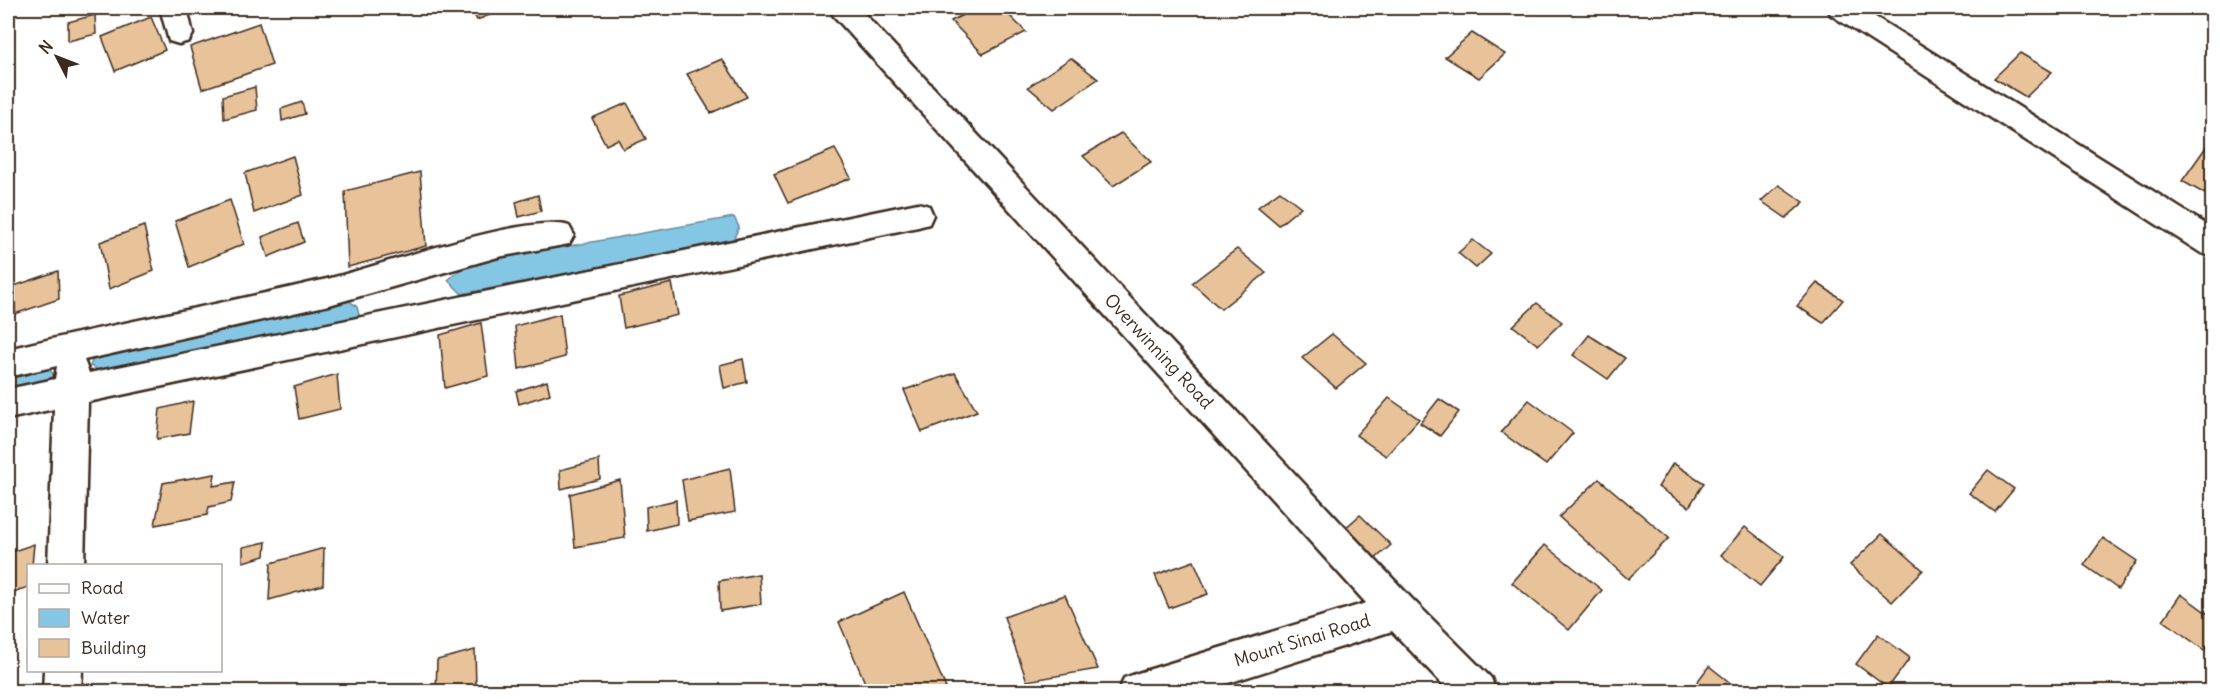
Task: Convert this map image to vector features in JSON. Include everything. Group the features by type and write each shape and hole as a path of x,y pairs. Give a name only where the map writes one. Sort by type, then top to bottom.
{"street":[{"path":"174,8 179,34"},
{"name":"Overwinning Road","path":"843,8 1398,611 1478,692"},
{"path":"1841,8 2212,244"},
{"path":"8,404 71,389 918,215"},
{"path":"8,363 329,292 498,244 558,235"},
{"path":"66,564 73,348"},
{"name":"Mount Sinai Road","path":"1138,692 1398,611"},
{"path":"62,692 63,672"}],"water":[{"path":"734,217 739,227 733,240 462,294 448,280 467,264"},
{"path":"346,298 357,307 359,315 343,323 101,371 90,366 94,356"},
{"path":"49,369 54,375 44,384 8,392 8,378"}],"building":[{"path":"470,8 507,8 477,20"},
{"path":"976,8 1002,8 1026,32 983,54 951,21"},
{"path":"95,15 96,34 68,41 68,22"},
{"path":"151,17 165,50 115,71 102,37"},
{"path":"259,23 272,65 202,89 190,47"},
{"path":"1472,33 1505,54 1479,78 1445,57"},
{"path":"2020,53 2052,72 2026,97 1994,78"},
{"path":"1071,58 1098,79 1054,109 1028,87"},
{"path":"722,59 747,97 711,113 687,74"},
{"path":"255,87 257,110 224,119 223,96"},
{"path":"302,102 305,114 282,121 281,109"},
{"path":"627,103 646,139 623,149 618,139 606,145 592,118"},
{"path":"1121,133 1151,162 1113,186 1083,156"},
{"path":"2212,141 2212,198 2182,181"},
{"path":"835,149 851,178 788,203 774,174"},
{"path":"293,156 303,195 254,213 245,173"},
{"path":"420,172 426,246 348,267 345,191"},
{"path":"1779,185 1804,202 1786,218 1761,201"},
{"path":"1280,191 1301,207 1279,225 1258,207"},
{"path":"538,195 541,211 519,217 516,202"},
{"path":"230,200 244,244 189,267 175,221"},
{"path":"298,223 304,242 268,257 262,237"},
{"path":"144,226 154,271 109,289 100,242"},
{"path":"1473,240 1491,254 1476,268 1458,253"},
{"path":"1237,249 1266,273 1221,309 1192,283"},
{"path":"58,271 59,299 15,314 14,286"},
{"path":"672,283 678,315 624,328 619,296"},
{"path":"1817,283 1843,300 1823,323 1797,306"},
{"path":"1537,303 1562,322 1538,345 1513,326"},
{"path":"560,314 565,357 519,369 515,326"},
{"path":"481,323 488,376 445,388 440,335"},
{"path":"1332,334 1366,363 1336,388 1302,358"},
{"path":"1589,335 1625,358 1608,379 1573,355"},
{"path":"743,359 747,382 724,388 720,365"},
{"path":"955,373 977,411 922,432 904,390"},
{"path":"337,374 340,409 299,419 294,387"},
{"path":"547,381 550,394 519,404 516,391"},
{"path":"1389,398 1419,419 1386,456 1356,435"},
{"path":"1439,399 1459,412 1440,436 1420,423"},
{"path":"1529,400 1573,433 1546,465 1501,432"},
{"path":"193,401 189,433 157,439 160,409"},
{"path":"599,460 600,479 561,489 560,470"},
{"path":"1673,463 1704,483 1689,507 1658,487"},
{"path":"730,468 735,512 688,521 682,480"},
{"path":"1988,470 2014,489 1995,512 1969,493"},
{"path":"215,474 213,486 235,482 231,502 209,507 207,515 155,525 163,483"},
{"path":"1599,479 1669,538 1628,579 1559,517"},
{"path":"620,480 625,538 575,547 570,494"},
{"path":"676,500 677,524 647,531 646,507"},
{"path":"1360,515 1391,545 1374,560 1343,530"},
{"path":"1745,527 1784,557 1760,586 1721,555"},
{"path":"1882,534 1923,570 1892,602 1850,565"},
{"path":"2103,538 2137,561 2118,589 2084,565"},
{"path":"266,542 265,556 243,562 243,547"},
{"path":"34,544 32,564 27,564 27,587 8,594 8,553"},
{"path":"1545,545 1602,590 1569,630 1512,583"},
{"path":"324,548 323,585 269,600 271,563"},
{"path":"1194,561 1208,594 1169,608 1155,575"},
{"path":"759,574 761,604 720,611 719,581"},
{"path":"904,592 946,688 939,692 869,692 839,622"},
{"path":"2181,594 2212,617 2212,638 2204,650 2163,620"},
{"path":"1065,595 1098,669 1027,681 1004,617"},
{"path":"1878,634 1910,658 1888,688 1856,664"},
{"path":"475,650 476,686 454,692 436,692 437,660"},
{"path":"1709,666 1738,689 1736,692 1691,690"}]}
